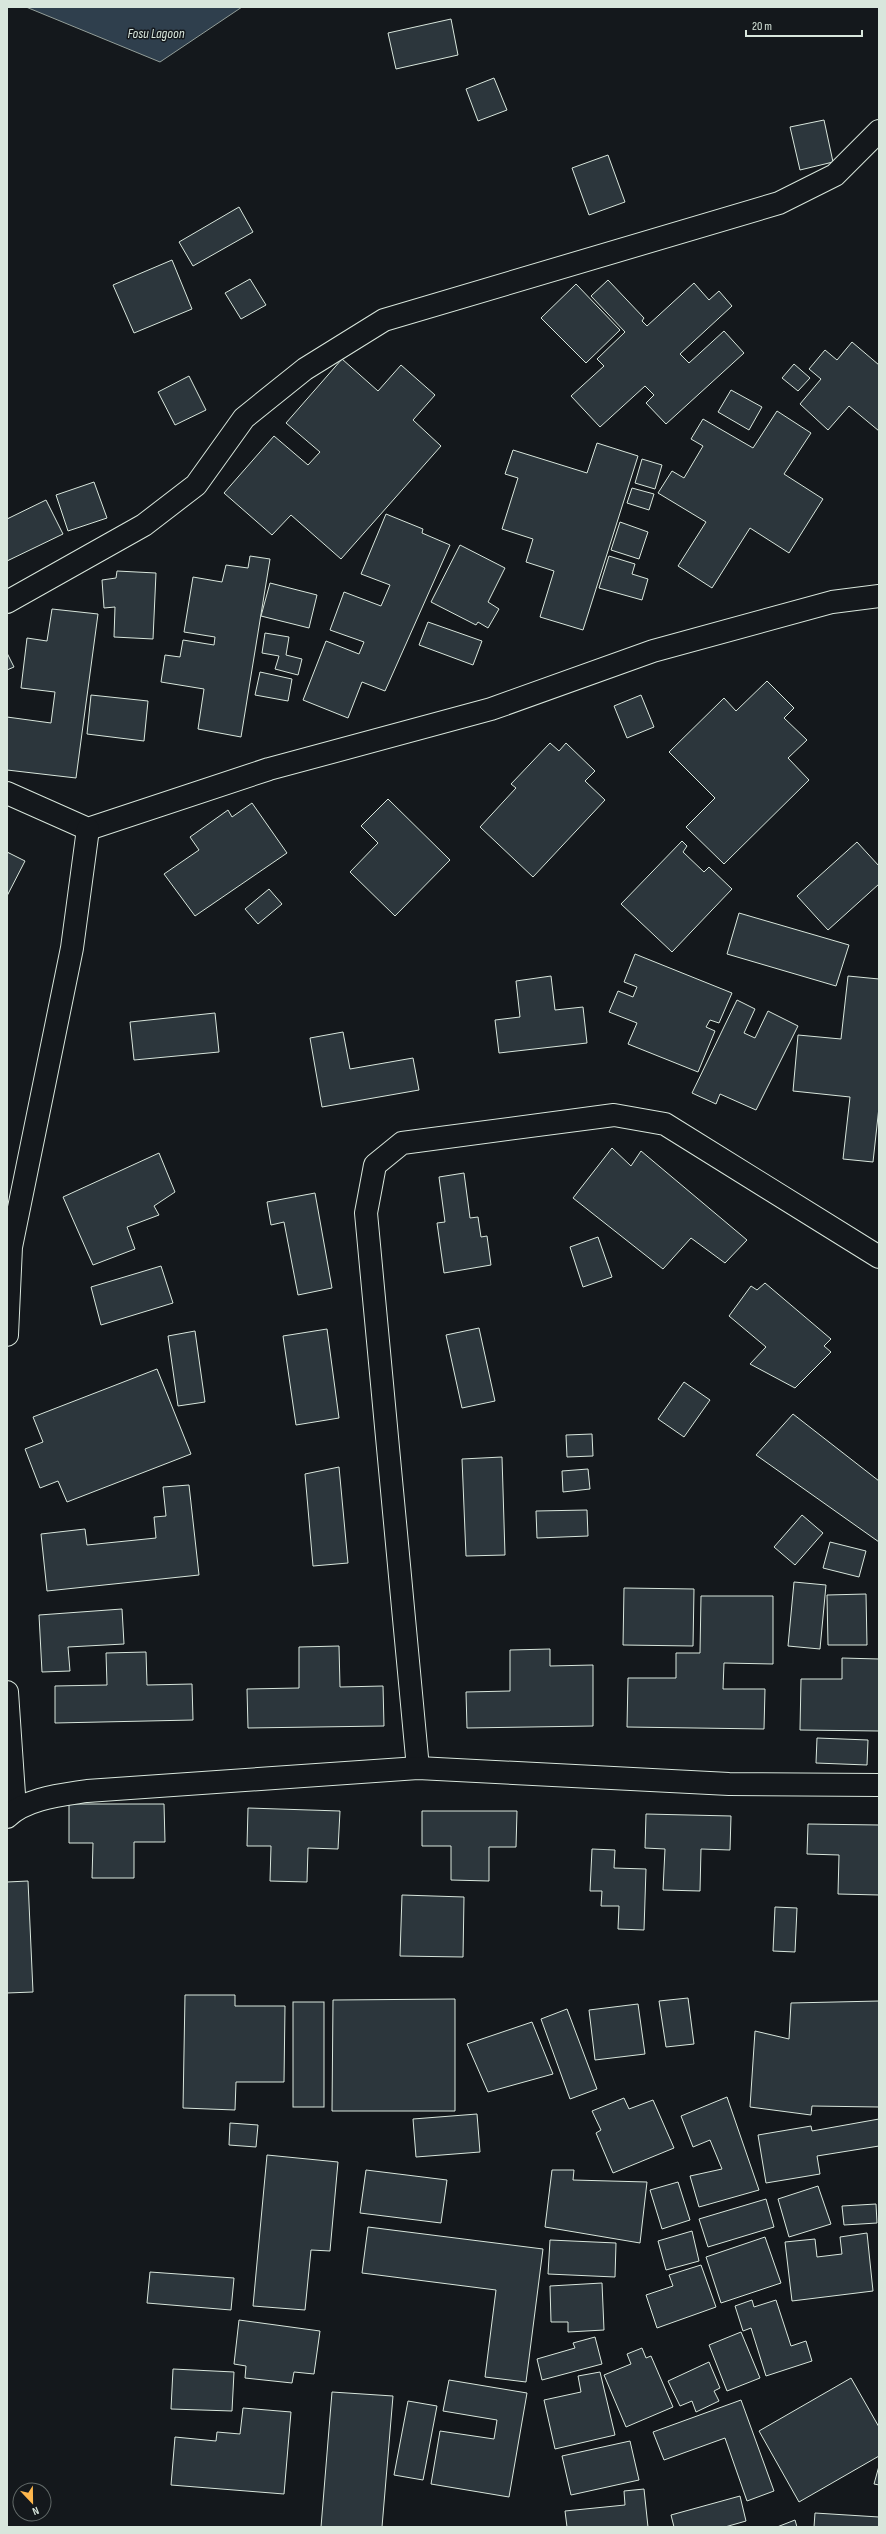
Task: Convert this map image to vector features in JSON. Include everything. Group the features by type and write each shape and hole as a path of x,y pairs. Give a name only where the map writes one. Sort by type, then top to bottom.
{"street":[{"path":"7,602 150,520 196,485 244,418 305,369 384,320 779,203 835,175 879,131"},
{"path":"7,793 88,829 269,769 491,709 653,650 832,602 879,596"},
{"path":"7,1334 11,1246 72,948 88,829"},
{"path":"418,1768 366,1213 375,1166 402,1143 614,1115 665,1124 879,1257"},
{"path":"7,1692 11,1813 53,1797 88,1791 418,1768 729,1784 879,1785"}],"water":[{"name":"Fosu Lagoon","path":"26,7 242,7 160,62"}],"building":[{"path":"451,19 458,55 396,69 388,33"},
{"path":"494,78 507,110 478,121 466,89"},
{"path":"824,120 833,162 800,170 790,127"},
{"path":"608,155 625,202 589,215 572,168"},
{"path":"239,207 253,232 193,266 179,242"},
{"path":"172,260 192,309 134,333 113,285"},
{"path":"250,279 266,305 241,319 225,293"},
{"path":"608,280 644,318 642,321 647,326 694,283 709,300 719,291 732,306 680,354 689,363 724,331 744,353 666,424 646,403 654,395 645,386 600,427 571,396 604,366 597,359 625,332 591,296"},
{"path":"576,284 620,330 586,363 541,318"},
{"path":"852,342 879,365 879,431 849,406 828,430 800,404 821,379 809,369 825,350 837,360"},
{"path":"342,359 378,391 401,365 435,395 413,420 441,446 341,559 291,515 272,535 224,493 274,436 308,465 320,452 286,423"},
{"path":"794,364 810,378 798,391 782,378"},
{"path":"189,376 206,410 175,425 158,392"},
{"path":"731,390 762,407 749,430 718,412"},
{"path":"777,411 811,433 784,474 823,499 789,553 750,528 712,588 678,566 706,522 658,493 672,471 684,478 703,446 691,439 703,419 753,448"},
{"path":"597,443 638,456 583,630 540,617 554,571 526,562 533,539 502,529 518,478 505,474 513,450 587,473"},
{"path":"642,459 662,465 655,489 635,483"},
{"path":"94,482 107,518 68,531 56,495"},
{"path":"632,488 654,494 649,510 627,503"},
{"path":"46,500 63,534 7,561 7,519"},
{"path":"386,514 423,529 422,533 450,545 385,691 362,682 348,718 303,700 326,641 359,654 364,642 330,630 344,592 381,606 390,585 361,574"},
{"path":"620,522 648,532 639,559 611,550"},
{"path":"460,545 505,568 488,602 499,609 488,628 478,622 476,625 431,602"},
{"path":"250,556 270,559 241,737 198,729 204,689 161,682 165,655 180,657 183,640 214,645 215,637 184,632 193,577 222,582 226,565 248,568"},
{"path":"609,556 635,564 632,574 648,579 642,600 599,588"},
{"path":"117,571 156,573 153,639 114,637 115,607 104,608 102,580 116,578"},
{"path":"270,583 317,595 309,628 261,616"},
{"path":"52,609 98,614 76,778 7,770 7,717 51,723 55,692 21,688 27,638 47,641"},
{"path":"428,622 482,641 473,665 419,645"},
{"path":"265,633 289,637 286,655 302,659 298,675 275,669 279,656 262,653"},
{"path":"7,653 14,667 7,670"},
{"path":"260,672 292,679 288,701 255,695"},
{"path":"767,681 794,708 784,718 807,740 788,758 809,780 724,864 686,827 715,798 669,752 724,698 736,711"},
{"path":"91,695 148,701 144,741 87,734"},
{"path":"641,695 654,727 627,738 614,706"},
{"path":"550,743 559,751 566,743 595,771 585,781 605,800 533,877 480,827 516,788 511,784"},
{"path":"388,799 450,860 395,916 350,872 378,843 361,826"},
{"path":"252,803 287,853 195,916 164,874 199,850 190,837 228,810 232,817"},
{"path":"682,841 687,846 683,852 704,872 709,867 732,889 672,952 621,904"},
{"path":"857,842 879,866 879,884 828,930 797,896"},
{"path":"7,852 25,861 7,896"},
{"path":"269,889 282,904 258,924 245,909"},
{"path":"739,913 849,945 836,986 727,954"},
{"path":"635,954 732,993 719,1023 710,1020 706,1027 715,1031 698,1072 628,1044 637,1023 609,1012 618,991 633,997 637,987 624,982"},
{"path":"551,976 555,1010 583,1007 587,1043 499,1053 495,1020 520,1017 516,981"},
{"path":"848,976 879,979 879,1107 873,1162 843,1159 850,1097 793,1091 798,1035 841,1039"},
{"path":"737,1000 755,1009 744,1033 755,1038 768,1011 798,1026 756,1110 720,1094 716,1104 692,1093"},
{"path":"215,1013 219,1052 134,1060 130,1022"},
{"path":"343,1032 350,1069 413,1058 419,1090 322,1107 310,1038"},
{"path":"612,1148 631,1166 641,1151 747,1240 725,1263 691,1238 663,1269 573,1198"},
{"path":"159,1153 175,1192 154,1206 159,1215 127,1227 135,1249 93,1265 63,1197"},
{"path":"464,1173 470,1218 478,1217 481,1237 487,1236 491,1265 444,1273 437,1223 445,1222 439,1177"},
{"path":"315,1193 332,1288 298,1295 284,1222 271,1225 267,1202"},
{"path":"598,1237 612,1277 583,1287 570,1247"},
{"path":"161,1266 173,1303 101,1325 91,1287"},
{"path":"765,1283 831,1339 824,1346 831,1352 795,1388 750,1364 766,1347 729,1316 751,1286 757,1290"},
{"path":"479,1328 495,1401 462,1408 446,1335"},
{"path":"327,1329 339,1418 296,1425 283,1336"},
{"path":"195,1331 205,1402 178,1406 168,1336"},
{"path":"157,1369 191,1454 67,1502 58,1481 40,1488 25,1449 43,1442 33,1417"},
{"path":"684,1382 710,1400 684,1437 658,1419"},
{"path":"793,1414 879,1481 879,1542 756,1455"},
{"path":"592,1434 593,1456 567,1457 566,1435"},
{"path":"502,1457 505,1555 466,1556 462,1459"},
{"path":"339,1467 348,1563 313,1566 305,1474"},
{"path":"588,1469 590,1489 563,1492 562,1471"},
{"path":"189,1485 199,1575 47,1591 41,1534 85,1529 87,1545 156,1538 154,1517 166,1516 163,1487"},
{"path":"587,1510 588,1536 537,1538 536,1511"},
{"path":"802,1515 823,1533 795,1565 774,1547"},
{"path":"830,1542 866,1551 859,1577 823,1568"},
{"path":"794,1582 826,1585 820,1649 788,1646"},
{"path":"624,1588 694,1589 693,1646 623,1645"},
{"path":"866,1594 867,1645 828,1645 827,1595"},
{"path":"701,1596 773,1596 773,1664 724,1663 723,1689 765,1689 764,1729 627,1727 628,1678 676,1678 676,1653 700,1653"},
{"path":"122,1609 124,1644 68,1647 70,1671 42,1672 39,1615"},
{"path":"339,1646 340,1687 383,1686 384,1726 248,1728 247,1689 299,1688 299,1647"},
{"path":"550,1649 550,1666 593,1665 593,1726 467,1728 466,1692 510,1691 510,1650"},
{"path":"146,1652 147,1685 192,1684 193,1720 55,1723 55,1686 107,1685 106,1653"},
{"path":"842,1658 879,1659 879,1731 800,1730 801,1679 842,1679"},
{"path":"817,1738 868,1740 867,1765 816,1763"},
{"path":"69,1804 164,1804 165,1842 134,1842 134,1878 92,1878 93,1843 69,1843"},
{"path":"248,1808 340,1811 338,1849 308,1848 307,1882 270,1881 271,1846 247,1846"},
{"path":"422,1811 517,1811 516,1847 489,1847 489,1881 451,1880 451,1846 422,1846"},
{"path":"646,1814 731,1816 730,1850 701,1849 700,1891 663,1890 665,1849 645,1848"},
{"path":"808,1824 879,1825 879,1895 838,1894 839,1855 807,1854"},
{"path":"592,1849 615,1850 614,1868 646,1869 644,1930 618,1929 619,1906 601,1906 602,1891 590,1891"},
{"path":"28,1881 33,1992 7,1993 7,1882"},
{"path":"402,1895 464,1897 463,1957 400,1956"},
{"path":"775,1907 797,1908 795,1952 773,1951"},
{"path":"185,1995 235,1995 235,2006 285,2006 284,2082 236,2082 235,2110 183,2108"},
{"path":"688,1998 694,2044 666,2047 659,2001"},
{"path":"455,1999 455,2111 332,2111 333,2000"},
{"path":"879,2001 879,2107 812,2106 811,2115 750,2107 755,2031 789,2039 791,2003"},
{"path":"293,2002 324,2002 324,2107 293,2107"},
{"path":"638,2004 645,2054 595,2060 589,2010"},
{"path":"567,2009 597,2089 570,2099 541,2019"},
{"path":"532,2022 553,2074 488,2092 467,2044"},
{"path":"727,2097 759,2190 699,2207 690,2176 722,2169 710,2140 693,2147 681,2116"},
{"path":"624,2098 629,2109 653,2100 674,2148 613,2173 596,2133 601,2130 592,2111"},
{"path":"477,2114 480,2152 416,2157 413,2119"},
{"path":"879,2119 879,2146 817,2156 820,2174 766,2183 758,2135 811,2126 812,2131"},
{"path":"230,2123 258,2125 256,2147 229,2145"},
{"path":"267,2155 338,2162 330,2251 311,2250 305,2310 253,2306"},
{"path":"366,2170 447,2180 441,2223 360,2213"},
{"path":"552,2170 574,2170 573,2180 647,2182 640,2243 545,2227"},
{"path":"678,2182 690,2220 662,2229 650,2190"},
{"path":"818,2186 831,2224 789,2237 778,2199"},
{"path":"766,2199 774,2227 708,2247 699,2219"},
{"path":"876,2204 877,2223 844,2225 842,2206"},
{"path":"368,2227 543,2249 526,2382 485,2377 496,2290 362,2273"},
{"path":"692,2231 699,2261 666,2270 658,2241"},
{"path":"867,2233 873,2291 792,2301 785,2242 815,2239 817,2257 842,2254 840,2237"},
{"path":"765,2237 781,2283 721,2303 706,2257"},
{"path":"550,2240 616,2243 615,2277 548,2274"},
{"path":"701,2265 716,2307 657,2328 646,2295 673,2286 669,2275"},
{"path":"150,2272 234,2278 231,2310 147,2303"},
{"path":"602,2283 604,2330 568,2332 568,2322 551,2322 550,2286"},
{"path":"752,2300 754,2307 776,2300 791,2346 806,2341 812,2361 766,2376 751,2328 743,2331 735,2306"},
{"path":"239,2320 320,2331 314,2374 294,2372 292,2383 245,2378 246,2366 234,2364"},
{"path":"741,2332 760,2378 727,2391 709,2345"},
{"path":"595,2337 602,2364 542,2380 537,2359 575,2348 573,2343"},
{"path":"642,2348 646,2358 651,2356 673,2407 626,2427 604,2375 631,2364 627,2354"},
{"path":"709,2362 720,2388 714,2391 719,2401 696,2412 692,2401 680,2406 668,2381"},
{"path":"173,2369 234,2372 232,2411 171,2409"},
{"path":"600,2372 615,2435 555,2449 544,2400 581,2392 578,2376"},
{"path":"851,2378 879,2427 879,2456 799,2502 759,2431"},
{"path":"449,2380 527,2393 509,2497 431,2484 440,2431 494,2439 497,2420 443,2411"},
{"path":"332,2392 393,2396 382,2527 321,2527"},
{"path":"741,2400 774,2491 747,2501 725,2438 664,2460 653,2432"},
{"path":"408,2401 437,2406 423,2480 394,2475"},
{"path":"243,2408 291,2412 284,2494 171,2485 175,2437 216,2441 217,2432 240,2434"},
{"path":"630,2441 639,2480 571,2495 562,2456"},
{"path":"879,2466 879,2485 874,2484"},
{"path":"644,2489 648,2527 567,2527 565,2511 625,2505 624,2491"},
{"path":"740,2496 746,2521 725,2527 674,2527 671,2515"},
{"path":"815,2513 879,2517 879,2527 814,2527"},
{"path":"795,2520 797,2527 777,2527"}]}
